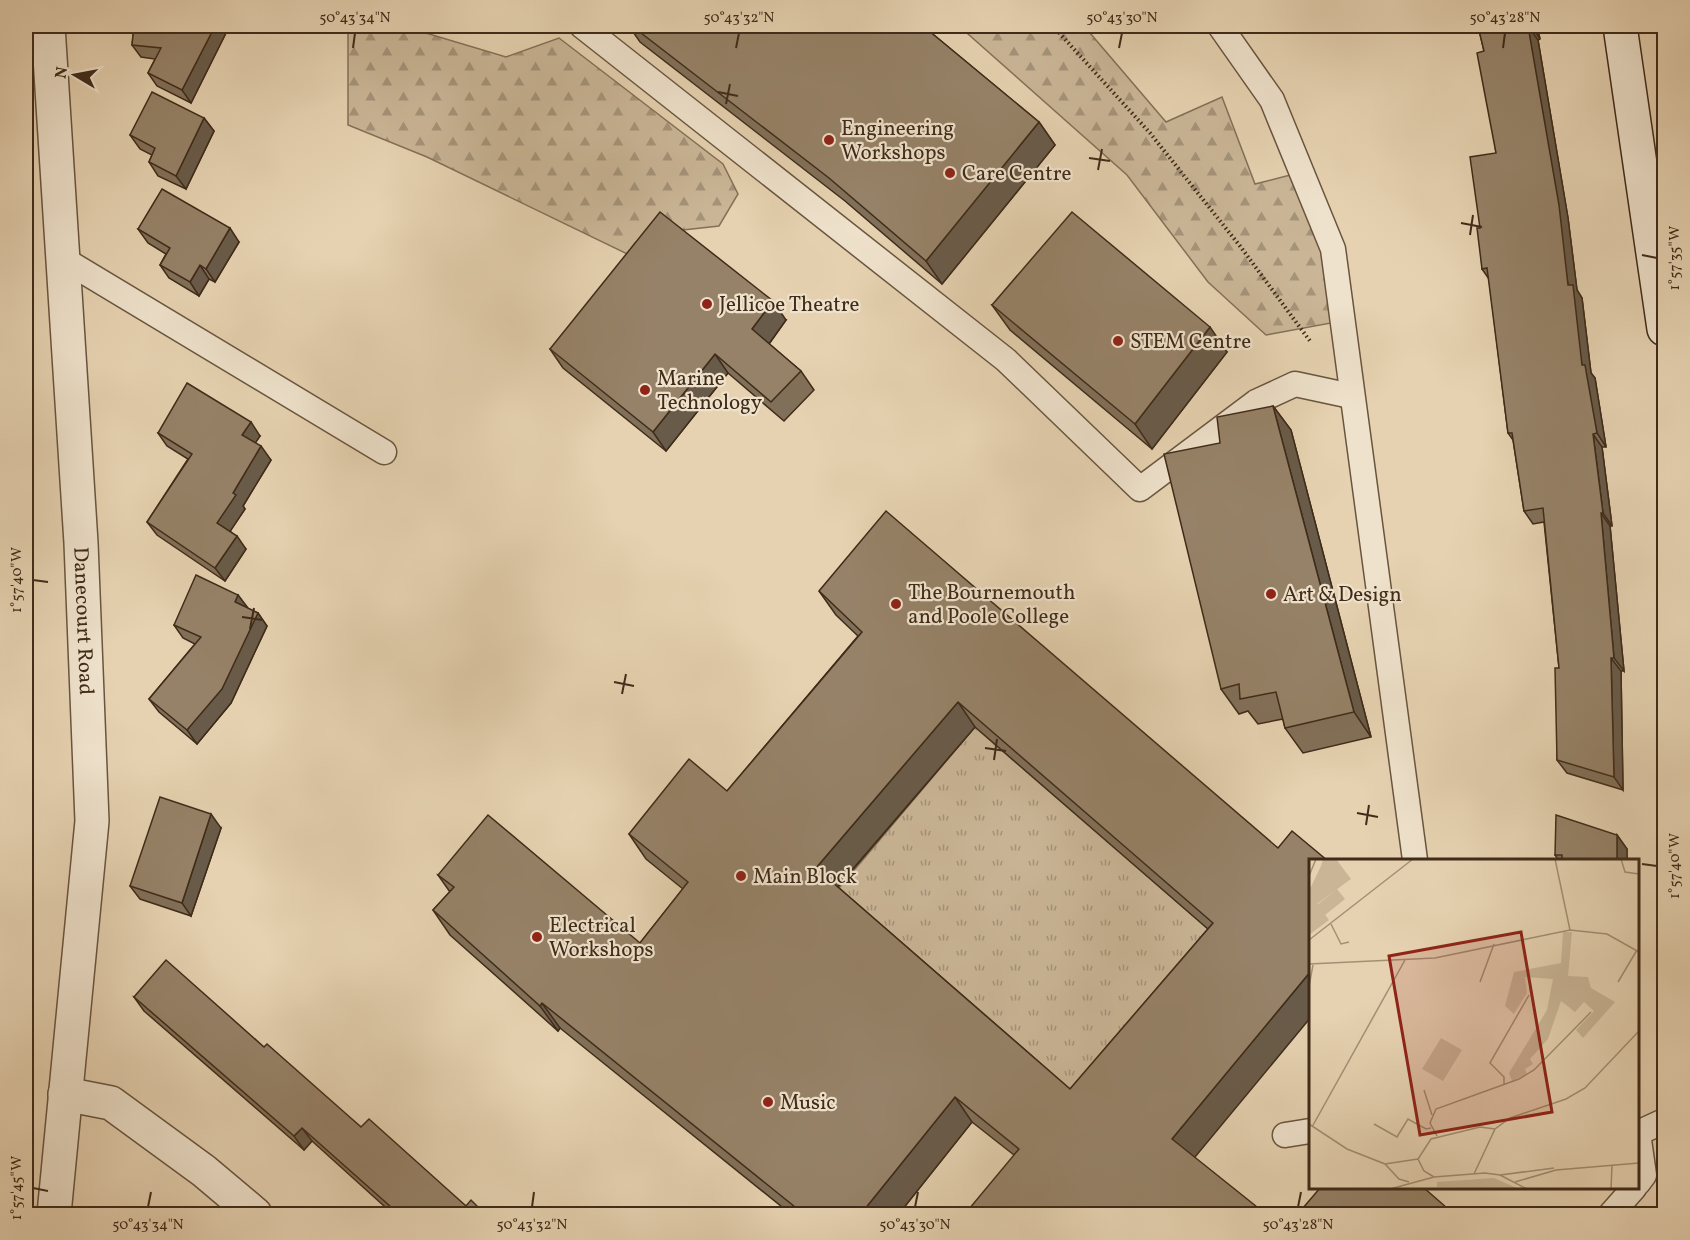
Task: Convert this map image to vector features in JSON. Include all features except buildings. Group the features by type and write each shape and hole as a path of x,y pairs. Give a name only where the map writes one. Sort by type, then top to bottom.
{"street":[{"name":"Danecourt Road","path":"48,26 81,543 92,821 54,1215"},
{"path":"1620,26 1665,329"},
{"path":"65,1094 111,1103 204,1171 255,1215"}],"lane":[{"path":"582,26 1006,360 1140,489 1256,402 1295,384 1351,396"},
{"path":"1220,26 1272,100 1333,249 1351,396 1416,859"},
{"path":"63,259 384,452"},
{"path":"1639,1133 1665,1121"},
{"path":"1285,1135 1309,1131"},
{"path":"1639,1140 1644,1175 1639,1182"},
{"path":"1611,1215 1633,1189"}],"path":[{"path":"1053,26 1150,133 1311,342"}],"green space":[{"path":"348,26 419,26 419,31 506,57 559,38 723,164 738,194 719,226 674,231 648,264 427,157 348,125"},
{"path":"959,26 1084,26 1166,122 1222,97 1255,184 1302,172 1342,321 1266,335 1208,282 1127,175"},
{"path":"975,727 1230,948 1087,1114 834,894"}],"place":[{"name":"Engineering Workshops","path":"829,140"},
{"name":"Care Centre","path":"950,173"},
{"name":"Jellicoe Theatre","path":"707,304"},
{"name":"STEM Centre","path":"1118,341"},
{"name":"Marine Technology","path":"645,390"},
{"name":"Art & Design","path":"1271,594"},
{"name":"The Bournemouth and Poole College","path":"896,604"},
{"name":"Main Block","path":"741,876"},
{"name":"Electrical Workshops","path":"537,937"},
{"name":"Music","path":"768,1102"}]}
